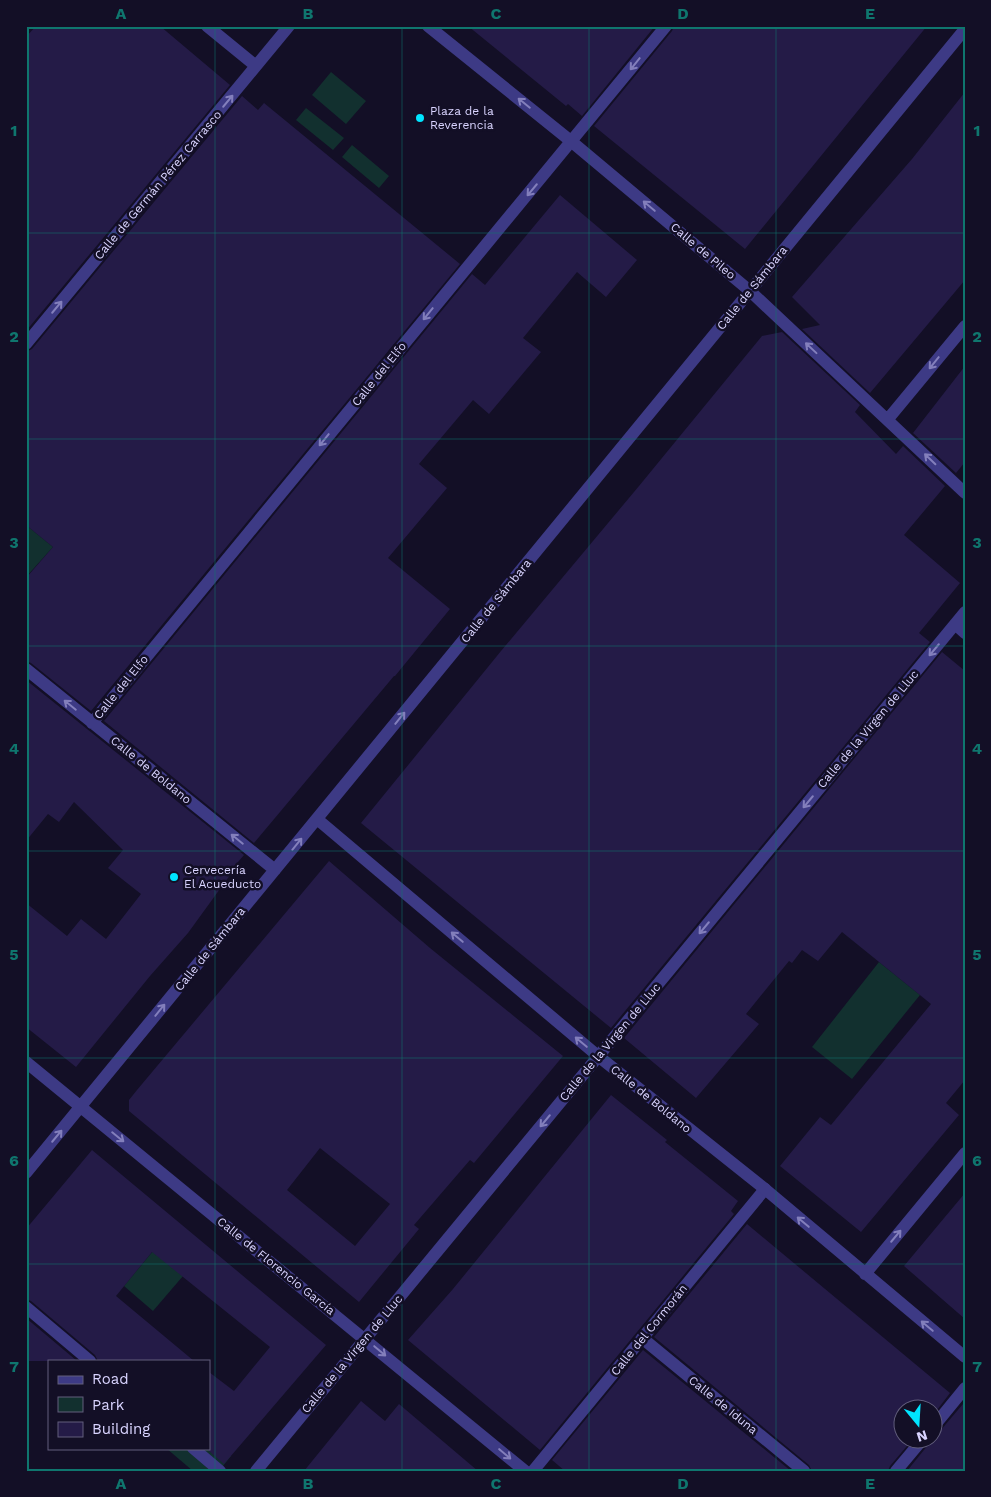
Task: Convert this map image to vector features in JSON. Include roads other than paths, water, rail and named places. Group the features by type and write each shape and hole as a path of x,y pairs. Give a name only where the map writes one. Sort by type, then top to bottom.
{"street":[{"path":"207,26 256,66"},
{"name":"Calle de Germán Pérez Carrasco","path":"26,344 289,26"},
{"name":"Calle de Pileo","path":"428,26 572,142 750,291 965,493"},
{"name":"Calle del Elfo","path":"92,722 666,26"},
{"name":"Calle de Sámbara","path":"26,1173 965,29"},
{"path":"888,420 965,326"},
{"name":"Calle de la Virgen de Lluc","path":"256,1471 598,1056 960,628 965,612"},
{"name":"Calle de Boldano","path":"26,669 275,870"},
{"name":"Calle de Boldano","path":"317,819 598,1056 764,1189 965,1357"},
{"name":"Calle de Florencio García","path":"26,1062 525,1471"},
{"path":"865,1274 965,1153"},
{"name":"Calle del Cormorán","path":"533,1471 764,1189"},
{"path":"26,1307 89,1360"},
{"name":"Calle de Iduna","path":"642,1338 804,1471"},
{"path":"944,1414 965,1388"},
{"path":"195,1450 220,1471"},
{"path":"896,1471 914,1450"}],"place":[{"name":"Plaza de la Reverencia","path":"420,118"},
{"name":"Cervecería El Acueducto","path":"174,877"}]}
